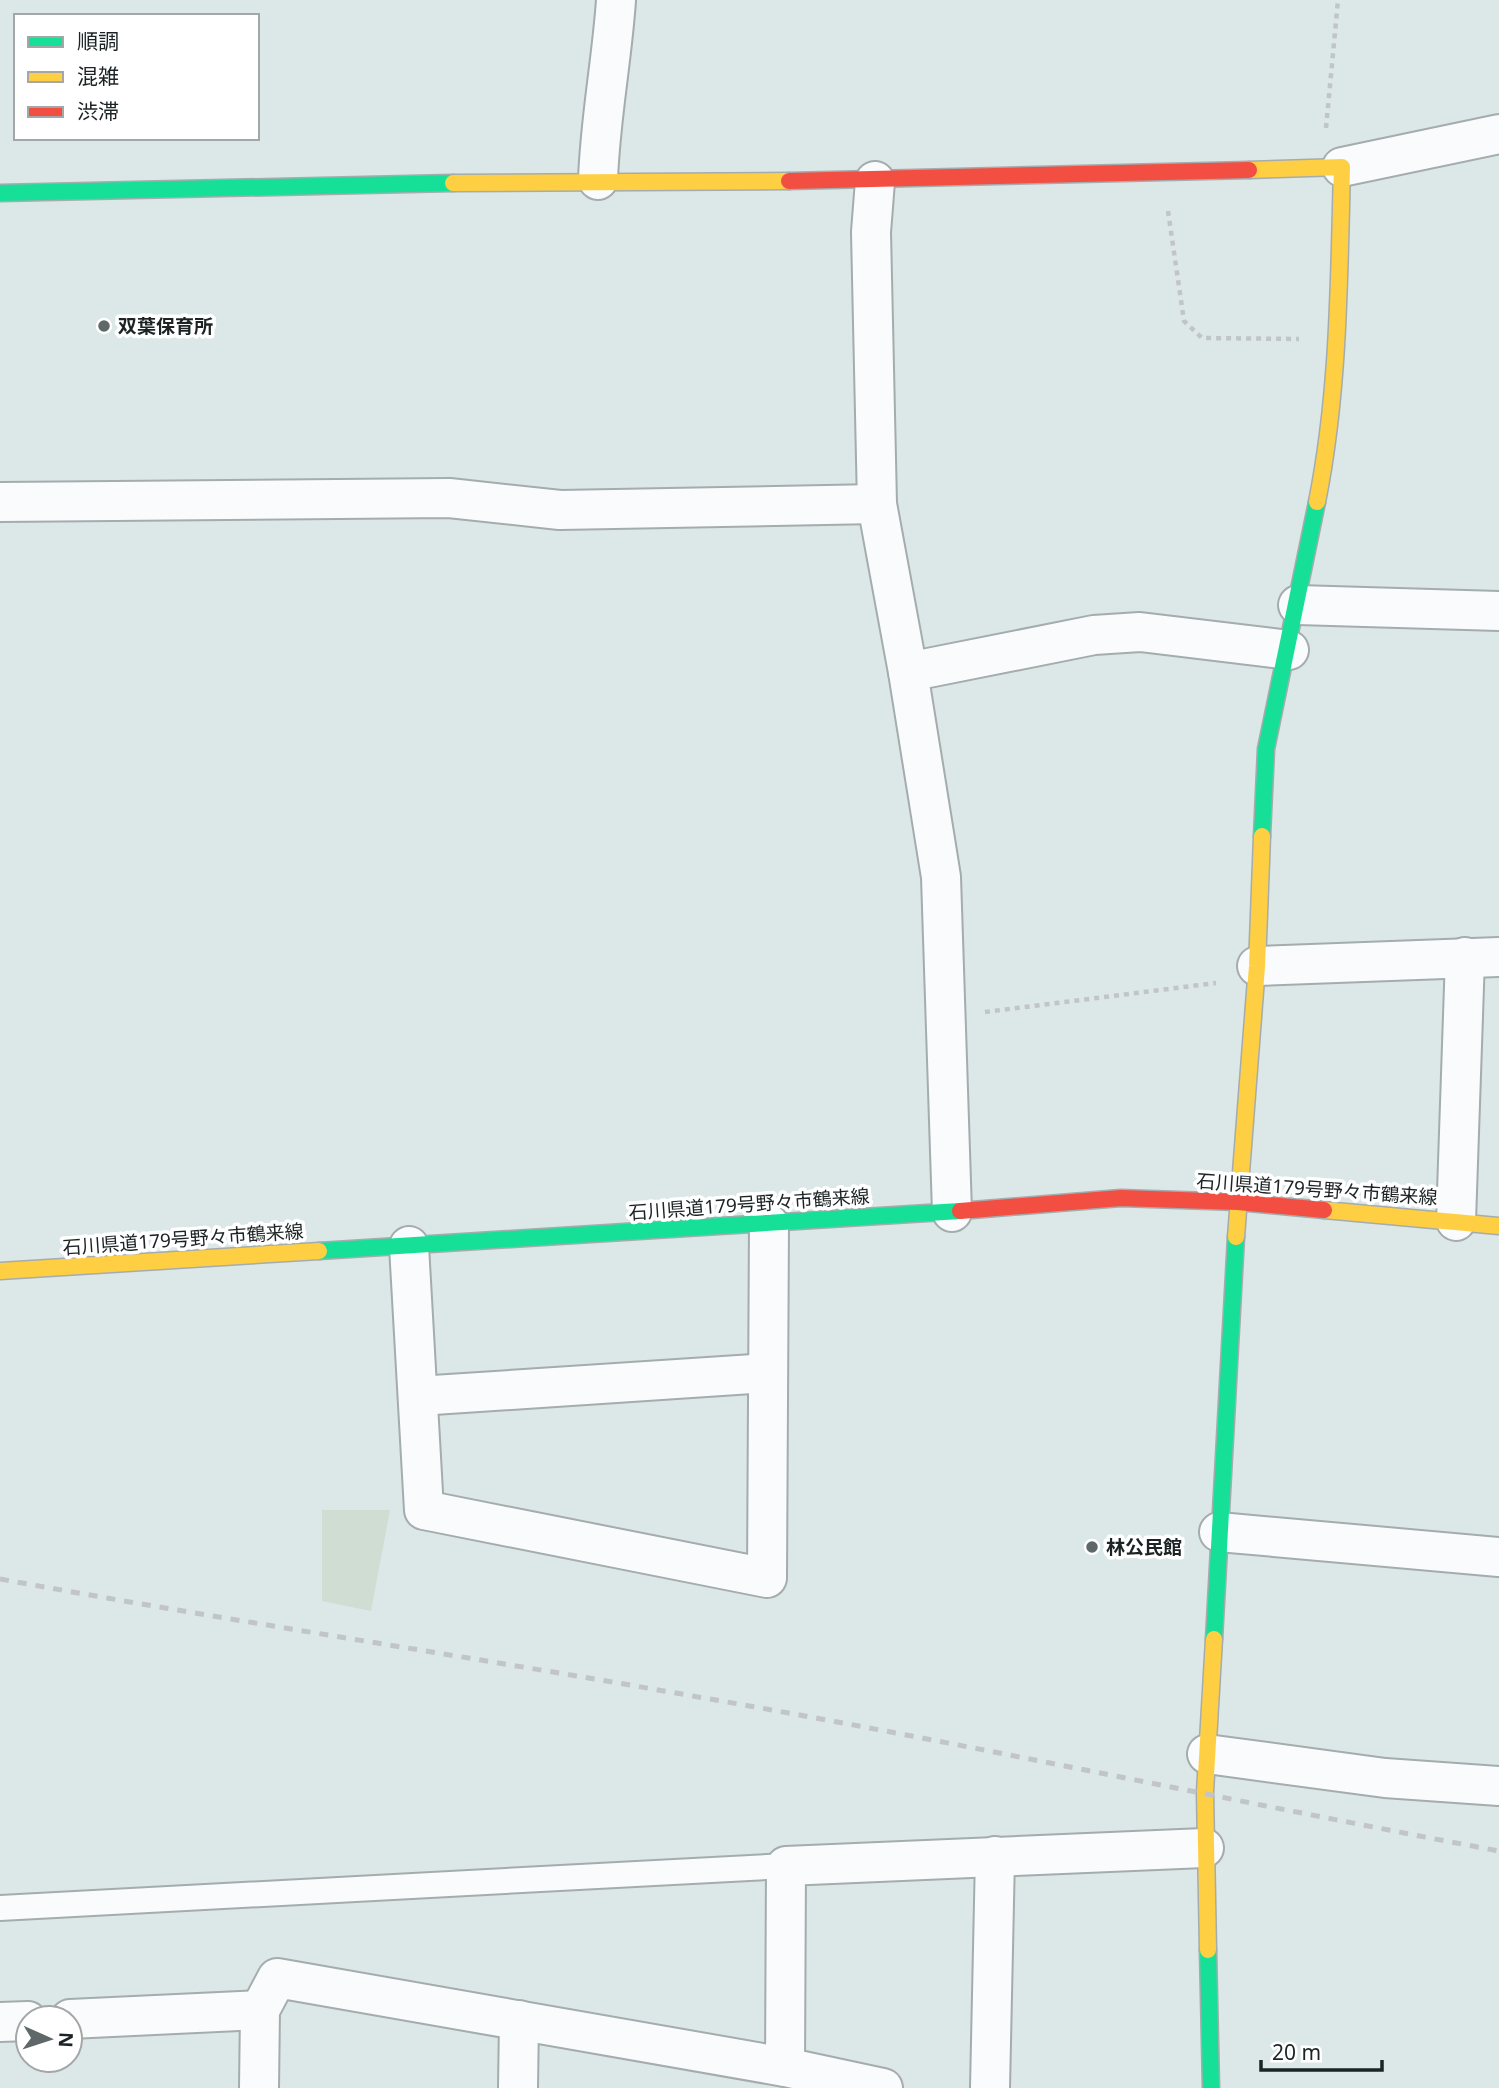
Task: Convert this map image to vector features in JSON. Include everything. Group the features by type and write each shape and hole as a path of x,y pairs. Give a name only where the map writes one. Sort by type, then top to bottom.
{"street":[{"path":"598,180 600,134 613,53 616,0"},
{"path":"0,193 598,180 875,181 1332,167 1499,134"},
{"path":"1211,2088 1204,1848 1207,1754 1238,1202 1257,966 1266,749 1289,650 1327,451 1338,340 1332,167"},
{"path":"875,181 871,232 877,505 908,672 941,877 951,1212"},
{"path":"0,502 449,498 560,510 877,505"},
{"path":"1298,605 1499,611"},
{"path":"908,672 1094,635 1140,632 1289,650"},
{"path":"1257,966 1482,957 1456,1221"},
{"name":"石川県道179号野々市鶴来線","path":"0,1271 769,1224 1121,1198 1238,1202 1499,1226"},
{"path":"409,1246 424,1510 767,1578 769,1224"},
{"path":"418,1396 768,1373"},
{"path":"1219,1532 1499,1557"},
{"path":"1207,1754 1385,1778 1499,1786"},
{"path":"775,2074 786,1866 1204,1848"},
{"path":"990,2088 995,1856"},
{"path":"258,2088 260,2010 277,1978 519,2020 775,2074 883,2088"},
{"path":"84,2018 260,2010"},
{"path":"518,2088 519,2020"}],"lane":[{"path":"0,1909 786,1866"}],"path":[{"path":"1332,167 1338,0"},
{"path":"1163,171 1184,321 1202,338 1338,340"},
{"path":"946,1017 1236,981 1257,966"}],"shaded area":[{"path":"322,1510 390,1510 371,1611 322,1601"}],"railway":[{"path":"0,1579 809,1717 1499,1851"}],"traffic: fast":[{"path":"0,193 453,183"},
{"path":"1262,836 1266,749 1317,502"},
{"path":"319,1251 960,1211"},
{"path":"1214,1639 1236,1237"},
{"path":"1208,1950 1211,2088"}],"traffic: slow":[{"path":"1249,170 1342,167 1334,377 1317,502"},
{"path":"453,183 789,181"},
{"path":"1236,1237 1257,966 1262,836"},
{"path":"1324,1210 1499,1226"},
{"path":"0,1271 319,1251"},
{"path":"1208,1950 1205,1792 1214,1639"}],"traffic: jam":[{"path":"789,181 1249,170"},
{"path":"960,1211 1121,1198 1238,1202 1324,1210"}],"place":[{"name":"双葉保育所","path":"104,326"},
{"name":"林公民館","path":"1092,1547"}]}
